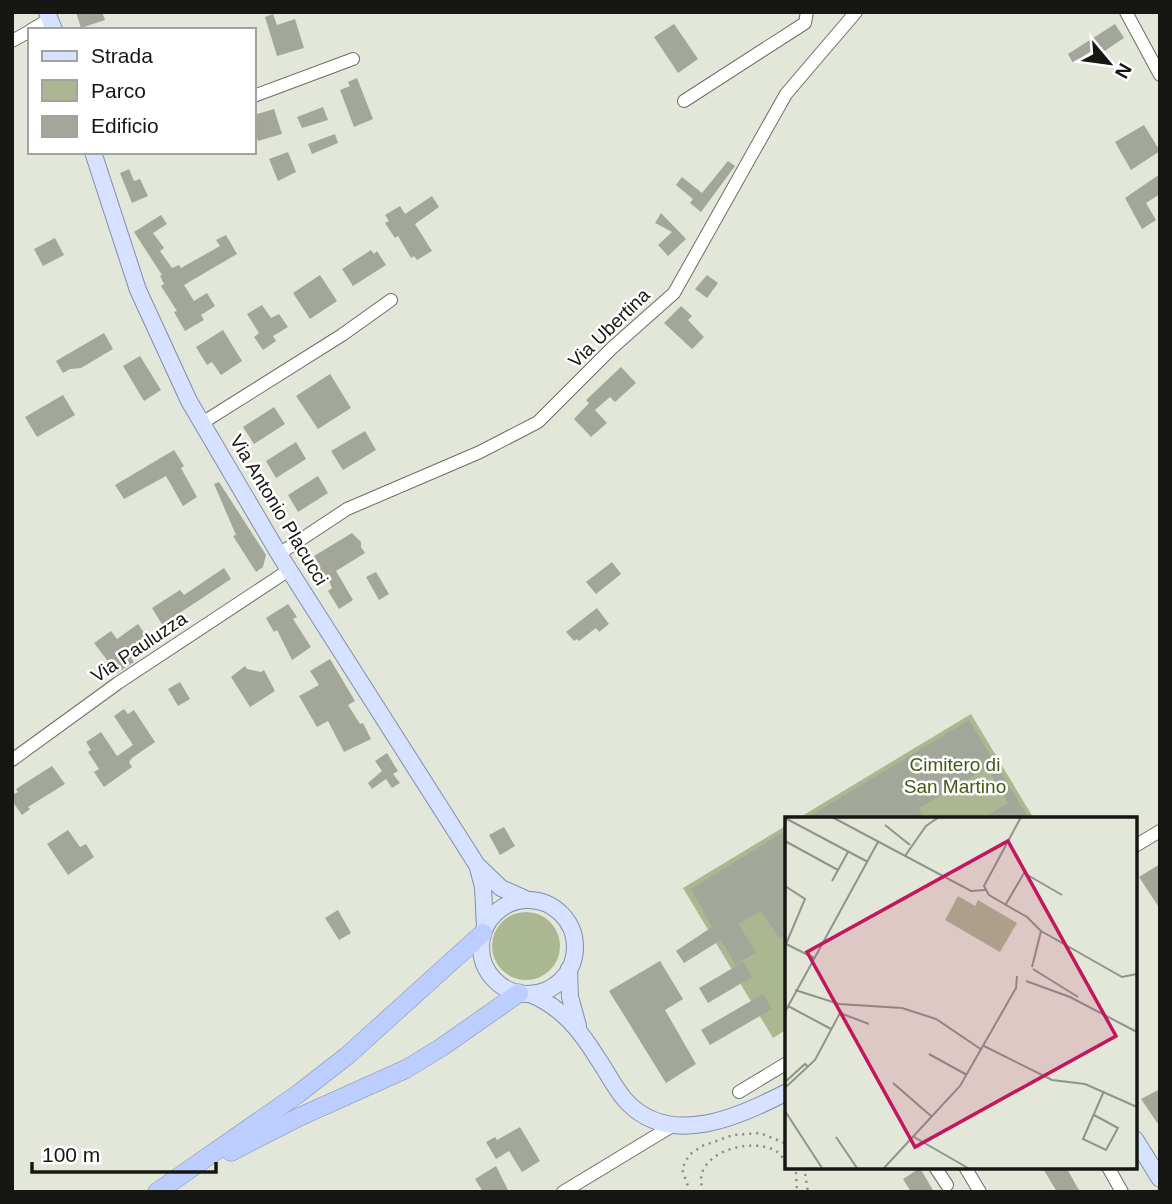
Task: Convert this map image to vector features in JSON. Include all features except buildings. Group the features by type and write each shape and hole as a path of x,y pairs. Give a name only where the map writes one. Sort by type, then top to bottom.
{"highway":[{"path":"164,1187 338,1063 484,931"},
{"path":"164,1187 299,1117 406,1069 524,993"}],"main road":[{"name":"Via Antonio Placucci","path":"96,154 138,290 167,358 279,554 477,865 501,888 528,900 552,906 571,926 575,940 569,969 570,997 579,1028"},
{"name":"Via Antonio Placucci","path":"477,865 483,887 484,931 481,949 492,977 504,987 556,1007 579,1028 627,1102 639,1113 672,1126 702,1125 742,1114 785,1093"},
{"path":"484,931 498,911 517,901 528,900"},
{"path":"524,993 553,986 569,969"},
{"path":"1137,1142 1160,1179"}],"street":[{"path":"684,101 805,23 807,12"},
{"name":"Via Ubertina","path":"279,554 347,509 480,452 538,422 612,348 674,293 786,94 856,12"},
{"path":"1127,13 1160,75"},
{"path":"34,28 50,20"},
{"path":"12,41 28,31"},
{"path":"256,95 353,59"},
{"path":"202,423 342,335 391,300"},
{"name":"Via Pauluzza","path":"12,760 118,683 289,570"},
{"path":"1137,845 1160,831"},
{"path":"739,1092 785,1064"},
{"path":"563,1192 672,1126"},
{"path":"937,1169 947,1185"},
{"path":"966,1169 980,1192"},
{"path":"1109,1169 1122,1192"}],"path":[{"path":"690,1192 682,1169 689,1155 702,1146 733,1135 760,1133 785,1143"},
{"path":"704,1192 701,1186 705,1167 718,1153 756,1144 777,1151 785,1161"},
{"path":"793,1169 796,1173 797,1192"},
{"path":"804,1169 808,1192"}],"green space":[{"name":"Cimitero di San Martino","path":"971,714 1033,817 800,817"},
{"path":"785,826 785,1030 773,1038 683,888"},
{"path":"526,912 539,915 550,922 557,933 560,946 557,959 550,970 539,977 526,980 513,977 502,970 495,959 492,946 495,933 502,922 513,915"}]}
